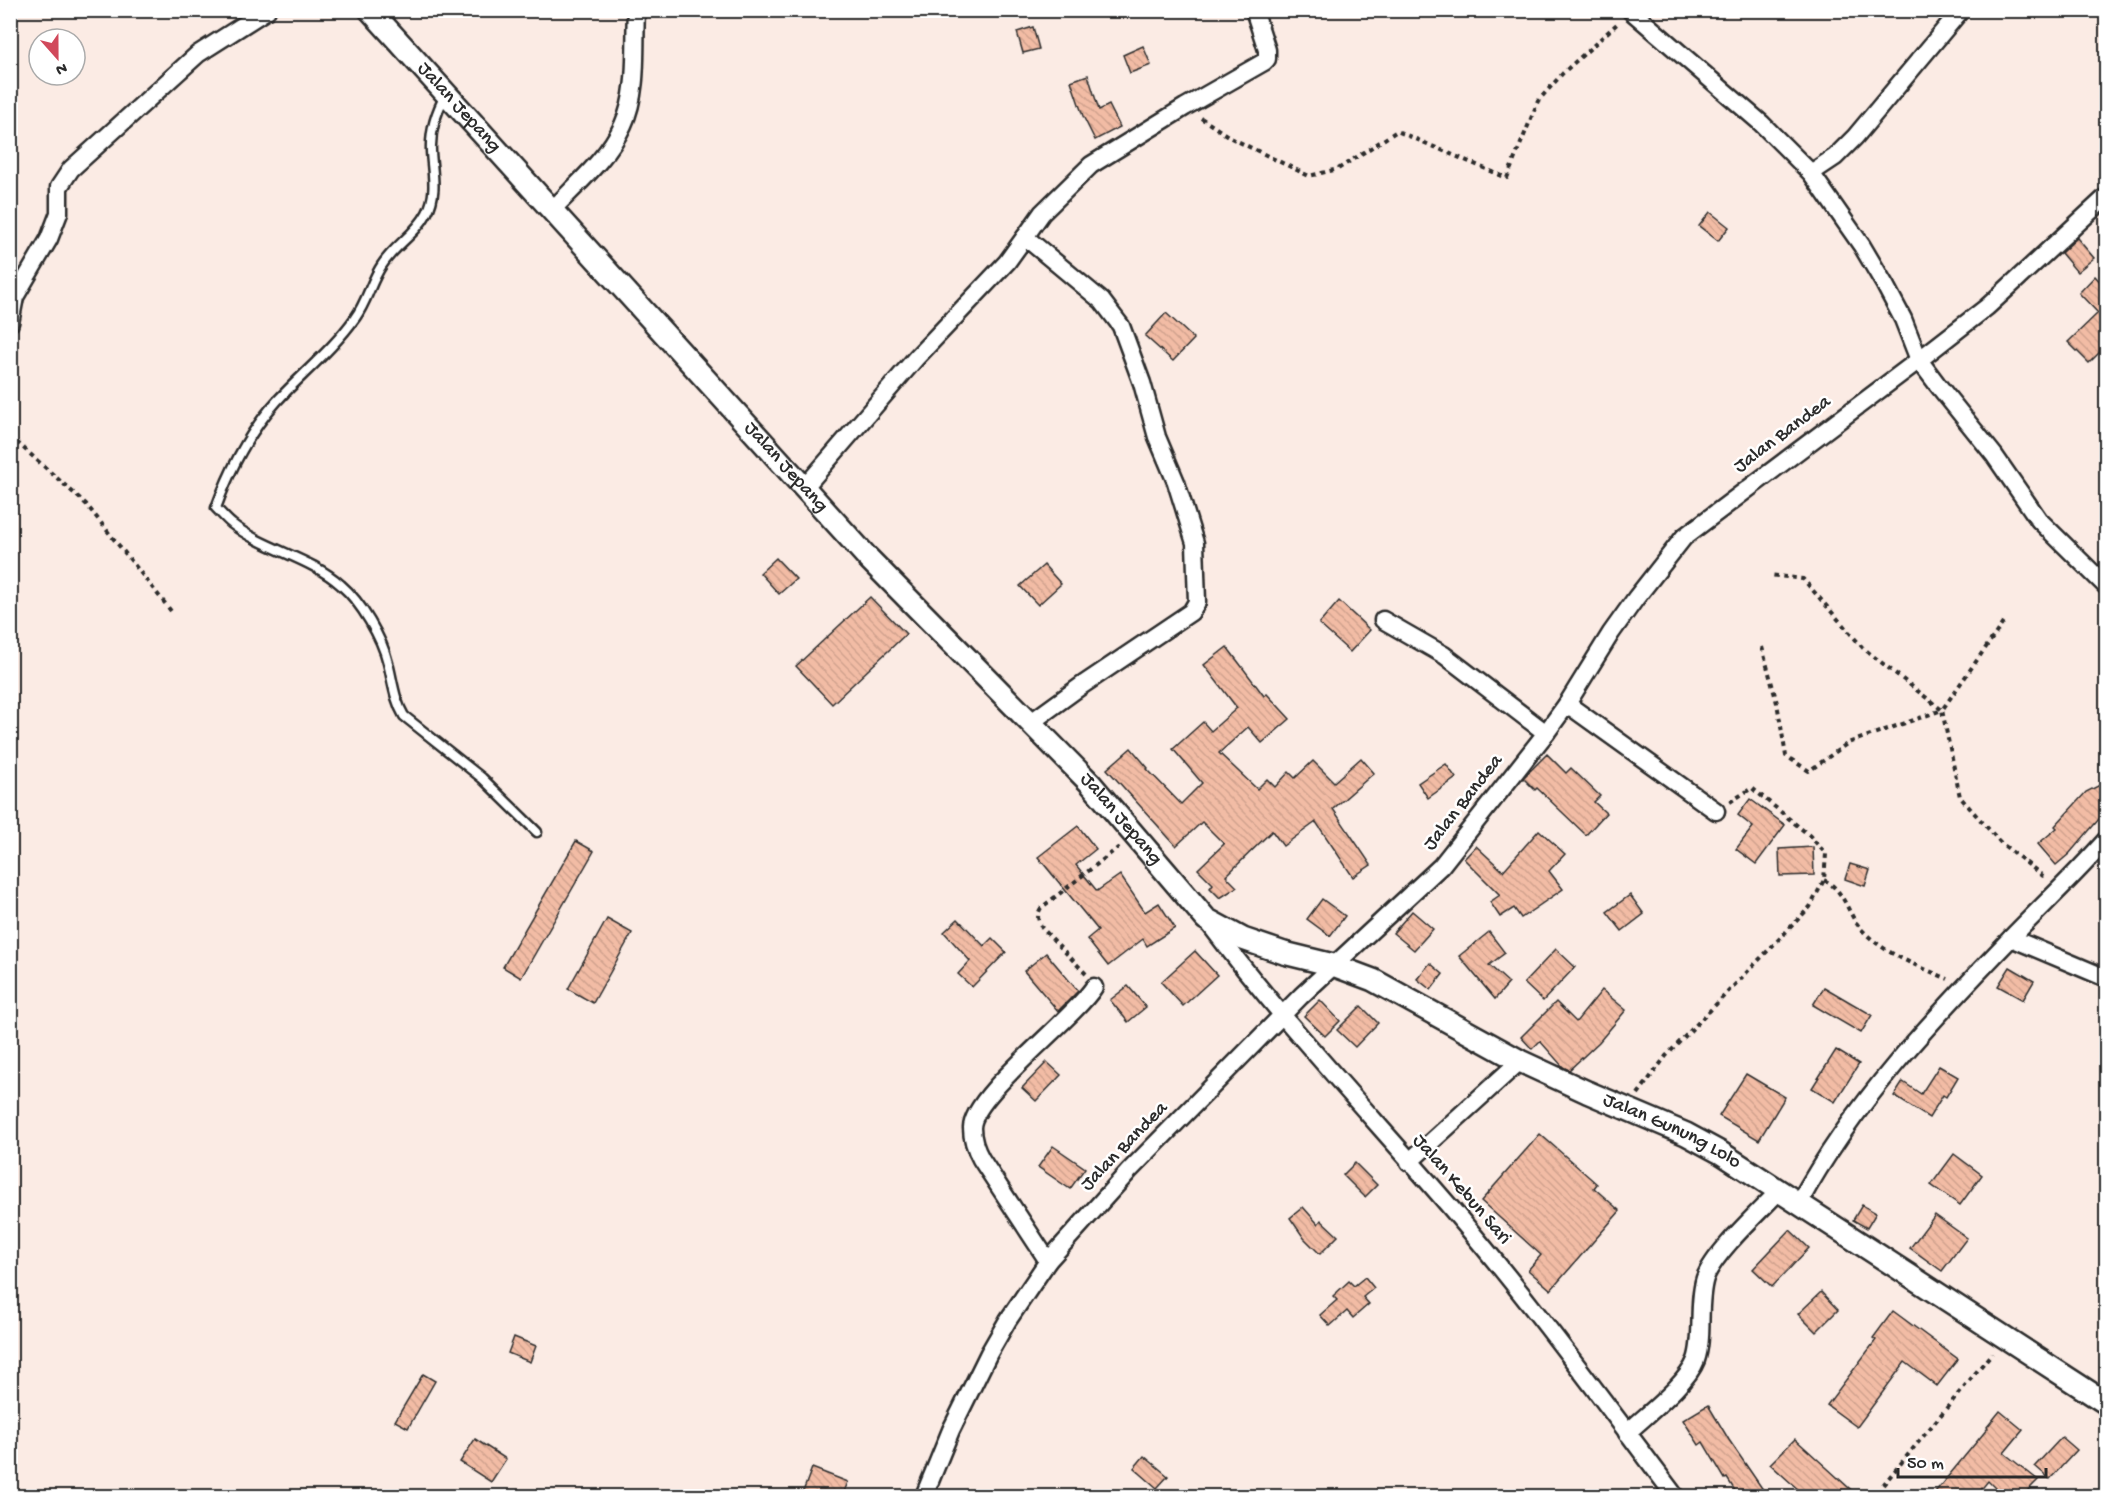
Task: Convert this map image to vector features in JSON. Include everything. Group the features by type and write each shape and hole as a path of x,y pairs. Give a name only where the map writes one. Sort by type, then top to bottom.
{"street":[{"path":"10,323 15,297 52,231 59,213 59,187 71,169 198,54 267,10"},
{"name":"Jalan Jepang","path":"370,10 867,558 1090,783 1206,919"},
{"path":"552,210 592,168 613,142 624,123 635,57 636,10"},
{"path":"804,488 916,358 1007,262 1042,213 1091,165 1267,59 1267,50 1254,10"},
{"path":"1810,173 1835,157 1855,137 1960,10"},
{"path":"1630,11 1761,123 1810,173 1862,246 1903,319 1920,360 1936,384 1994,454 2039,520 2106,586"},
{"name":"Jalan Bandea","path":"924,1497 951,1430 989,1353 1008,1320 1048,1261 1129,1171 1282,1016 1333,965 1441,866 1546,733 1617,624 1654,573 1684,537 1987,307 2106,197"},
{"path":"1025,237 1102,301 1121,326 1142,383 1156,437 1186,511 1195,543 1197,574 1197,602 1191,612 1030,723"},
{"path":"1383,620 1444,655 1546,733"},
{"path":"1567,704 1716,811"},
{"path":"1799,1203 1830,1148 1855,1114 1965,986 2106,840"},
{"name":"Jalan Gunung Lolo","path":"1206,919 1243,939 1333,965 1373,980 1520,1062 1686,1134 1721,1153 2106,1403"},
{"name":"Jalan Kebun Sari","path":"1206,919 1282,1016 1409,1162 1431,1184 1507,1276 1675,1497"},
{"path":"2011,938 2106,978"},
{"path":"1048,1261 981,1159 976,1149 972,1128 979,1110 998,1086 1094,987"},
{"path":"1409,1162 1520,1062"},
{"path":"1627,1433 1676,1388 1690,1371 1697,1359 1702,1294 1706,1277 1737,1235 1779,1191"}],"lane":[{"path":"446,94 438,110 432,132 431,152 435,178 434,192 427,213 382,264 357,316 277,402 252,434 227,477 216,508 232,524 254,538 316,568 340,584 370,622 388,660 397,704 404,716 482,778 537,832"}],"path":[{"path":"1185,107 1231,138 1309,176 1338,169 1398,131 1507,178 1538,101 1563,73 1630,11"},
{"path":"10,436 86,504 171,611"},
{"path":"1770,575 1803,579 1863,648 1942,710 1960,797 2001,843 2043,876 2082,867"},
{"path":"1762,647 1777,703 1786,756 1809,771 1848,743 1942,710 2003,623"},
{"path":"1628,1110 1647,1079 1666,1056 1810,908 1824,880 1826,854 1810,836 1752,788 1716,811"},
{"path":"1094,987 1091,979 1042,928 1037,920 1038,913 1041,908 1134,835"},
{"path":"1824,880 1835,885 1856,923 1884,950 1965,986"},
{"path":"1883,1485 2006,1336"}],"building":[{"path":"1033,27 1039,49 1023,53 1017,32"},
{"path":"1143,46 1151,65 1130,73 1123,55"},
{"path":"1088,75 1099,110 1109,105 1120,127 1095,140 1083,116 1071,81"},
{"path":"1710,212 1729,227 1718,241 1699,226"},
{"path":"2077,238 2094,258 2077,272 2061,253"},
{"path":"2095,276 2106,288 2106,346 2089,363 2068,342 2098,313 2079,293"},
{"path":"1166,313 1194,339 1173,361 1145,336"},
{"path":"776,558 796,579 779,594 760,573"},
{"path":"1044,565 1061,584 1038,605 1020,586"},
{"path":"870,597 906,634 832,704 796,666"},
{"path":"1339,601 1370,630 1350,652 1319,624"},
{"path":"1227,647 1264,696 1267,694 1290,719 1262,743 1248,727 1219,753 1257,789 1267,779 1275,787 1289,772 1295,778 1313,761 1334,782 1361,758 1374,773 1333,809 1371,865 1353,877 1316,822 1283,846 1272,831 1226,876 1237,887 1220,898 1210,888 1213,884 1198,869 1224,844 1202,822 1176,846 1107,769 1131,748 1147,769 1181,804 1202,783 1173,749 1203,722 1211,731 1237,708 1204,665"},
{"path":"1547,754 1566,773 1571,768 1600,796 1594,802 1606,813 1586,835 1537,788 1535,790 1523,778"},
{"path":"1446,764 1456,778 1428,798 1418,783"},
{"path":"2106,782 2106,811 2069,854 2056,865 2038,844 2057,828 2055,826 2086,792"},
{"path":"1750,799 1785,825 1756,864 1736,849 1753,827 1738,815"},
{"path":"1078,826 1096,849 1076,865 1097,891 1120,875 1145,912 1159,903 1175,928 1147,946 1143,939 1108,966 1087,939 1098,930 1038,857"},
{"path":"1539,830 1565,854 1549,871 1563,889 1521,918 1514,908 1500,917 1490,902 1500,895 1464,859 1476,846 1503,871"},
{"path":"576,841 594,851 521,978 503,967"},
{"path":"1813,847 1814,875 1780,876 1779,849"},
{"path":"1850,864 1870,870 1865,886 1845,879"},
{"path":"1630,895 1644,914 1622,931 1607,912"},
{"path":"1322,899 1345,916 1330,936 1307,919"},
{"path":"1412,911 1433,929 1414,950 1393,933"},
{"path":"607,919 632,933 593,1003 568,989"},
{"path":"958,919 984,946 992,938 1006,952 972,987 958,974 970,961 944,932"},
{"path":"1489,932 1505,953 1489,965 1509,983 1495,999 1459,956"},
{"path":"1556,949 1575,967 1543,1001 1524,983"},
{"path":"1195,951 1217,975 1183,1006 1161,982"},
{"path":"1046,953 1078,991 1058,1011 1024,971"},
{"path":"1430,963 1443,974 1431,990 1417,979"},
{"path":"2010,967 2034,981 2023,1000 1998,986"},
{"path":"1128,986 1146,1007 1128,1022 1110,1000"},
{"path":"1824,987 1872,1015 1861,1033 1813,1005"},
{"path":"1602,990 1626,1010 1599,1042 1569,1070 1563,1067 1540,1041 1532,1049 1521,1037 1556,1002 1576,1022"},
{"path":"1320,1000 1340,1021 1325,1036 1304,1016"},
{"path":"1361,1006 1378,1023 1355,1047 1337,1030"},
{"path":"1836,1050 1859,1064 1835,1102 1812,1088"},
{"path":"1047,1062 1061,1075 1036,1101 1022,1088"},
{"path":"1939,1066 1958,1077 1946,1097 1943,1095 1929,1118 1894,1096 1903,1082 1921,1094"},
{"path":"1746,1074 1785,1097 1759,1140 1719,1116"},
{"path":"1540,1134 1597,1184 1594,1188 1620,1211 1551,1290 1528,1270 1541,1255 1481,1201"},
{"path":"1053,1146 1085,1168 1070,1189 1038,1167"},
{"path":"1954,1154 1982,1175 1960,1205 1931,1185"},
{"path":"1355,1163 1377,1185 1365,1197 1343,1175"},
{"path":"1862,1205 1876,1213 1867,1228 1853,1220"},
{"path":"1303,1207 1318,1224 1321,1220 1338,1236 1320,1254 1304,1238 1290,1218"},
{"path":"1935,1215 1967,1238 1942,1271 1910,1248"},
{"path":"1790,1230 1809,1248 1772,1287 1753,1269"},
{"path":"1365,1277 1374,1288 1363,1297 1369,1304 1353,1318 1347,1311 1330,1326 1320,1315 1337,1300 1333,1296 1349,1281 1354,1286"},
{"path":"1821,1292 1838,1310 1816,1332 1798,1314"},
{"path":"1893,1311 1958,1359 1937,1386 1905,1362 1857,1427 1827,1405 1876,1340 1873,1338"},
{"path":"514,1337 536,1346 530,1362 508,1353"},
{"path":"423,1374 435,1381 408,1428 395,1421"},
{"path":"1708,1405 1768,1497 1739,1497 1727,1478 1725,1479 1703,1442 1699,1445 1683,1420"},
{"path":"2000,1411 2023,1430 2004,1453 2038,1480 2021,1497 2004,1497 1988,1481 1975,1497 1931,1497 1988,1428"},
{"path":"2062,1437 2077,1450 2050,1479 2035,1466"},
{"path":"475,1439 506,1459 491,1482 460,1462"},
{"path":"1795,1439 1859,1497 1807,1497 1770,1464"},
{"path":"1144,1456 1168,1476 1157,1488 1134,1468"},
{"path":"812,1468 848,1482 842,1497 801,1497"}]}
